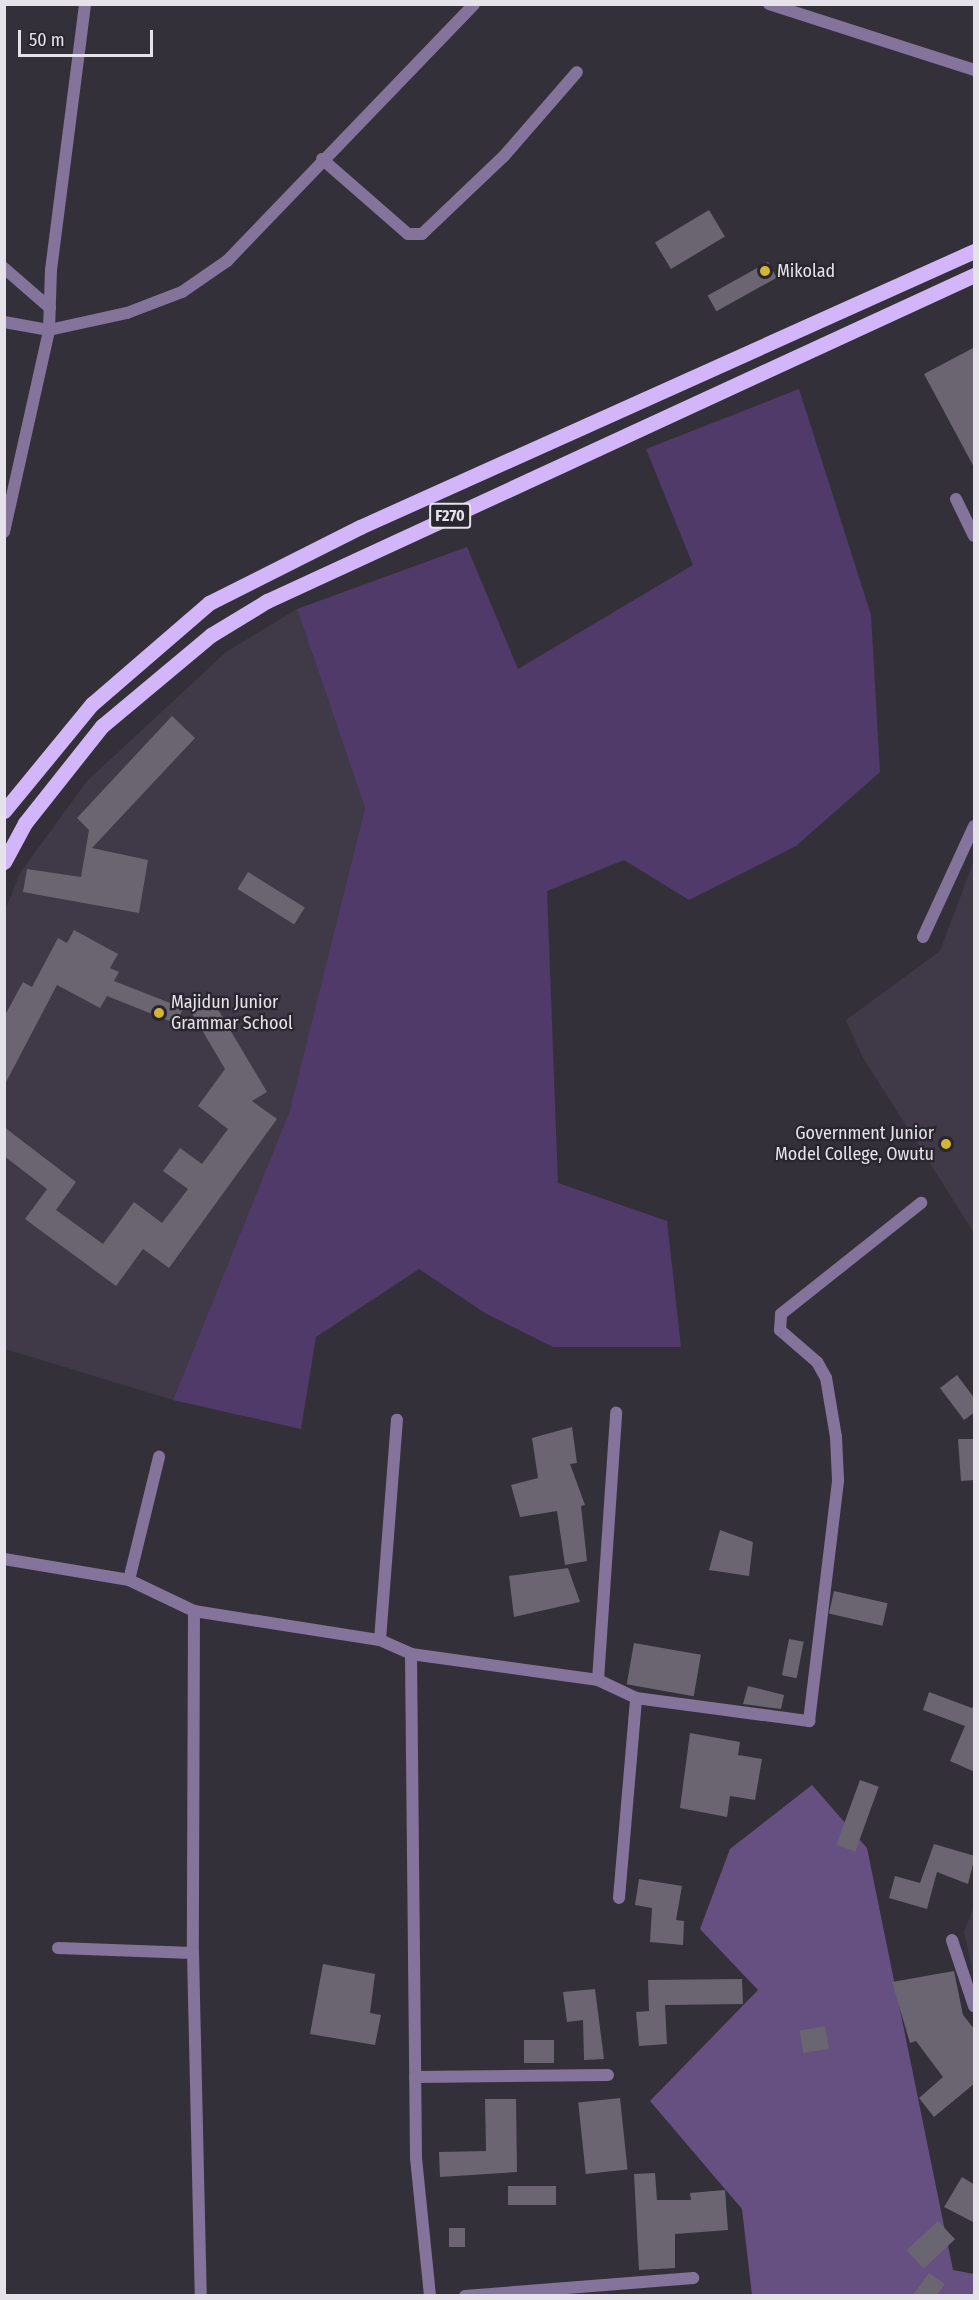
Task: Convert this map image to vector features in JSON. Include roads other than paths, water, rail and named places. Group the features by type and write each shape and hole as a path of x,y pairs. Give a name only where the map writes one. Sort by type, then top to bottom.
{"main road":[{"name":"F270","path":"4,811 92,704 209,603 360,527 975,251"},
{"name":"F270","path":"4,862 25,823 102,726 211,635 267,601 975,275"}],"street":[{"path":"4,532 49,330 85,4"},
{"path":"4,322 49,330 127,313 182,292 227,261 322,159 474,4"},
{"path":"769,4 975,70"},
{"path":"322,159 408,234 422,234 504,156 577,72"},
{"path":"4,268 50,308"},
{"path":"956,500 975,536"},
{"path":"923,937 975,826"},
{"path":"4,1559 129,1580 194,1611 380,1640 411,1654 598,1680 636,1698 809,1721 838,1480 836,1437 826,1378 817,1362 780,1330 781,1314 921,1203"},
{"path":"598,1680 616,1413"},
{"path":"380,1640 397,1420"},
{"path":"129,1580 159,1457"},
{"path":"194,1611 193,1953 201,2295"},
{"path":"411,1654 416,2158 430,2295"},
{"path":"619,1898 636,1698"},
{"path":"952,1940 975,2006"},
{"path":"58,1948 193,1953"},
{"path":"415,2077 608,2074"},
{"path":"465,2295 693,2278"}],"place":[{"name":"Mikolad","path":"765,271"},
{"name":"Majidun Junior Grammar School","path":"159,1013"},
{"name":"Government Junior Model College, Owutu","path":"946,1144"}]}
